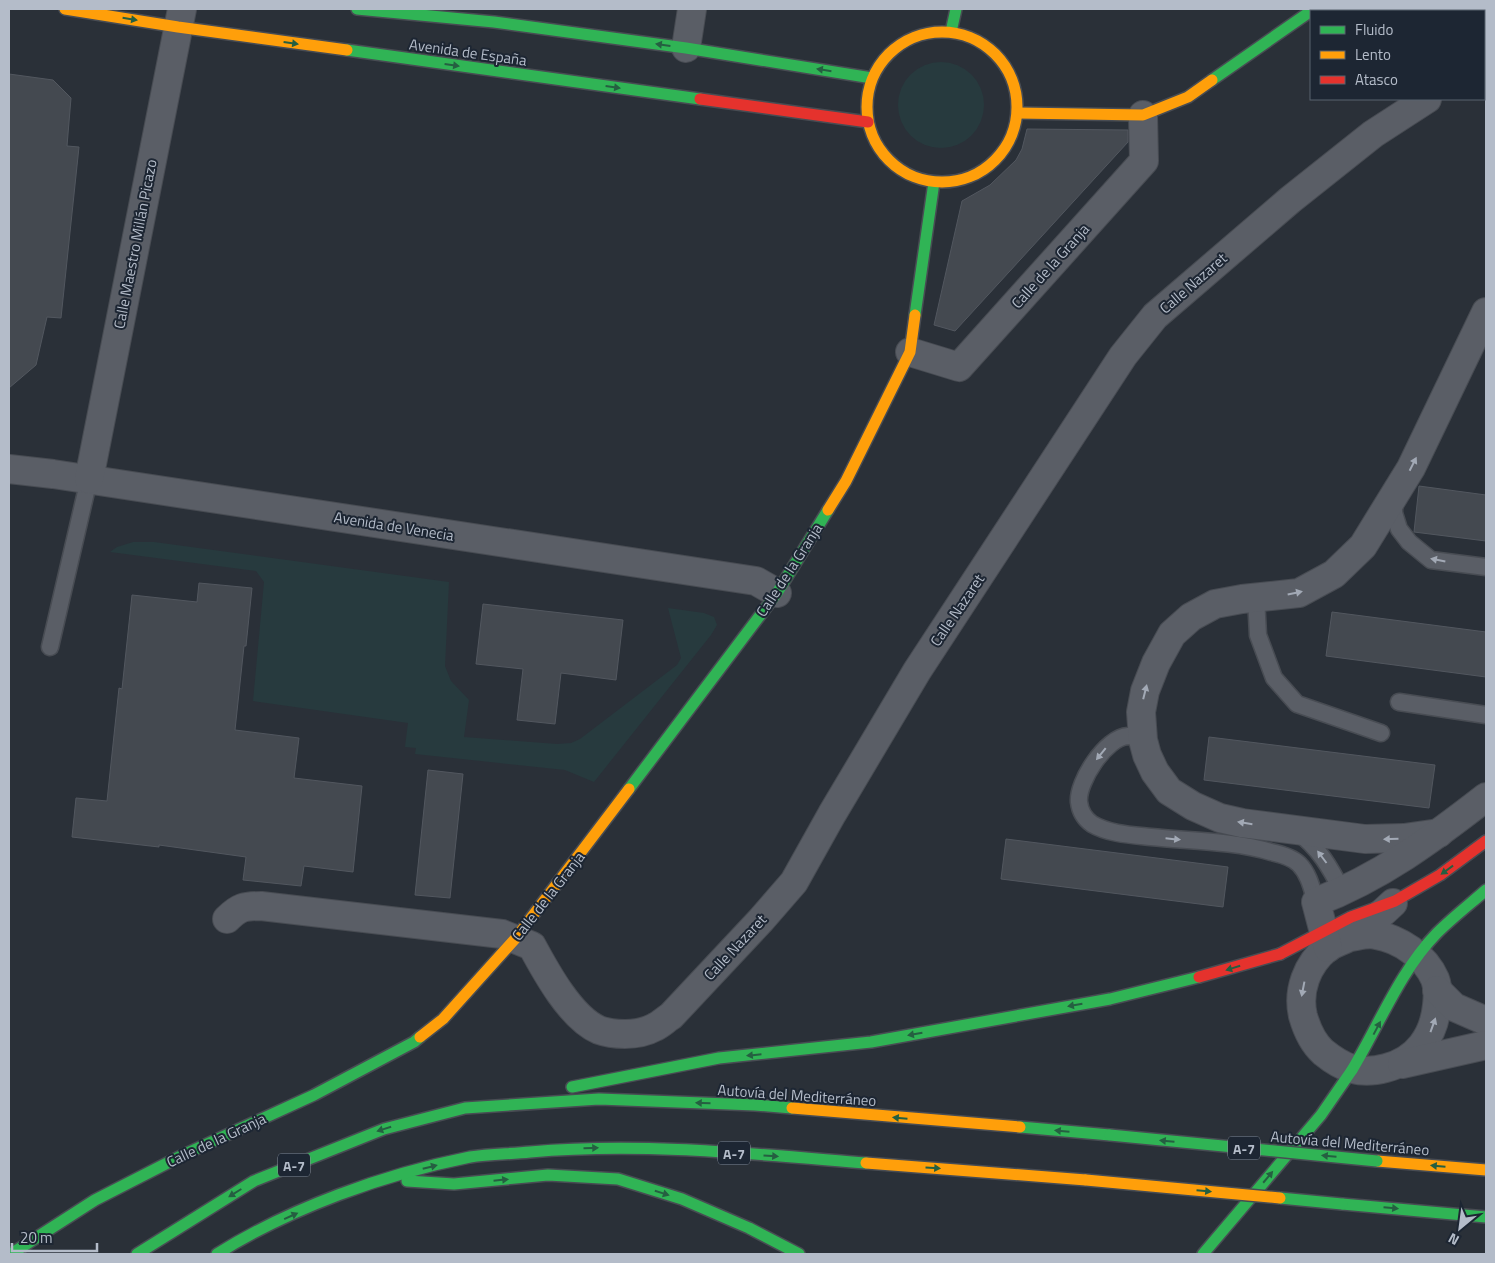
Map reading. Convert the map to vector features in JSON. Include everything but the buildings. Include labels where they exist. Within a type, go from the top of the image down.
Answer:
[{"type":"main road","name":"Avenida de España","points":[[64,9],[180,18],[868,122]]},
{"type":"main road","name":"Avenida de España","points":[[357,9],[495,15],[872,78]]},
{"type":"main road","points":[[951,32],[956,9]]},
{"type":"main road","points":[[1018,113],[1143,114],[1188,97],[1310,12]]},
{"type":"main road","points":[[951,32],[973,38],[993,51],[998,57],[1007,68],[1016,90],[1018,113],[1012,136],[1004,150],[1000,156],[981,172],[959,181],[934,182],[911,176],[892,163],[876,144],[868,122],[867,100],[872,78],[885,57],[904,42],[927,33],[951,32]]},
{"type":"main road","name":"Calle de la Granja","points":[[11,1254],[95,1200],[183,1155],[314,1095],[414,1042],[443,1019],[515,939],[777,593],[846,481],[910,352],[934,182]]},
{"type":"main road","points":[[1395,901],[1440,875],[1482,844]]},
{"type":"main road","points":[[1202,1254],[1321,1115],[1352,1070],[1400,984],[1418,956],[1437,933],[1486,890]]},
{"type":"main road","points":[[465,1108],[719,1058],[871,1042],[1110,999],[1226,970],[1280,954]]},
{"type":"main road","name":"Autovía del Mediterráneo","points":[[137,1254],[254,1181],[384,1129],[465,1108],[599,1099],[755,1105],[1110,1135],[1486,1170]]},
{"type":"main road","name":"A-7","points":[[217,1254],[244,1237],[328,1199],[383,1179],[471,1157],[561,1149],[628,1147],[699,1150],[1086,1180],[1486,1217]]},
{"type":"main road","points":[[383,1179],[454,1184],[548,1175],[618,1179],[682,1199],[749,1228],[799,1254]]},
{"type":"street","points":[[686,48],[692,9]]},
{"type":"street","name":"Calle Maestro Millán Picazo","points":[[89,479],[180,18]]},
{"type":"street","name":"Calle Nazaret","points":[[227,919],[236,910],[245,906],[261,906],[502,934],[532,946],[548,976],[584,1021],[599,1030],[615,1034],[638,1034],[656,1027],[671,1016],[794,882],[916,671],[1123,356],[1155,316],[1290,200],[1373,134],[1425,100]]},
{"type":"street","name":"Calle de la Granja","points":[[910,352],[959,367],[1144,161],[1143,114]]},
{"type":"street","points":[[1439,833],[1404,838],[1366,839],[1242,823],[1220,818],[1193,806],[1169,791],[1155,772],[1147,756],[1143,740],[1141,712],[1145,691],[1156,663],[1172,634],[1191,616],[1215,604],[1299,593],[1334,574],[1363,546],[1411,468],[1478,346],[1486,312]]},
{"type":"street","name":"Avenida de Venecia","points":[[9,468],[756,581],[777,593]]},
{"type":"street","points":[[1338,933],[1316,902],[1342,891],[1398,862],[1486,796]]},
{"type":"street","points":[[1398,862],[1455,853],[1482,844]]},
{"type":"street","points":[[1342,891],[1338,933],[1312,964],[1303,984],[1301,1006],[1306,1028],[1318,1047],[1334,1061],[1352,1070],[1377,1070],[1486,1046]]},
{"type":"street","points":[[1280,954],[1379,916],[1395,901]]},
{"type":"street","points":[[1338,933],[1374,934],[1397,942],[1418,956],[1435,980],[1437,990],[1436,1019],[1428,1038],[1415,1054],[1398,1065]]},
{"type":"street","points":[[1437,990],[1454,1007],[1486,1021]]},
{"type":"lane","points":[[50,647],[89,479]]},
{"type":"lane","points":[[1394,497],[1394,513],[1399,529],[1409,542],[1431,560],[1486,567]]},
{"type":"lane","points":[[1256,598],[1258,635],[1274,678],[1297,704],[1381,733]]},
{"type":"lane","points":[[1399,702],[1486,715]]},
{"type":"lane","points":[[1143,740],[1136,737],[1122,738],[1110,744],[1098,756],[1087,776],[1079,801],[1082,814],[1091,823],[1105,829],[1129,834],[1246,846],[1279,854],[1299,864],[1310,881],[1316,902]]},
{"type":"lane","points":[[1293,830],[1305,838],[1315,849],[1331,870],[1342,891]]},
{"type":"green space","points":[[941,62],[957,65],[965,69],[977,81],[981,89],[984,105],[981,121],[977,129],[965,141],[957,145],[941,148],[925,145],[917,141],[905,129],[901,121],[898,105],[901,89],[905,81],[917,69],[925,65]]},
{"type":"green space","points":[[133,542],[154,542],[449,582],[445,666],[451,681],[469,700],[464,737],[557,744],[571,743],[580,739],[677,665],[681,658],[668,608],[704,613],[714,617],[717,625],[594,782],[565,770],[415,754],[416,748],[405,747],[408,723],[253,701],[264,582],[256,571],[110,552],[117,547]]},
{"type":"traffic: fast","points":[[357,9],[494,22],[686,48],[872,78]]},
{"type":"traffic: fast","points":[[951,32],[956,9]]},
{"type":"traffic: fast","points":[[1212,80],[1310,12]]},
{"type":"traffic: fast","points":[[347,50],[700,99]]},
{"type":"traffic: fast","points":[[915,315],[934,182]]},
{"type":"traffic: fast","points":[[629,789],[777,593],[828,510]]},
{"type":"traffic: fast","points":[[1352,1070],[1412,964],[1437,933],[1486,890]]},
{"type":"traffic: fast","points":[[572,1087],[719,1058],[871,1042],[1110,999],[1199,977]]},
{"type":"traffic: fast","points":[[11,1254],[95,1200],[183,1155],[314,1095],[414,1042],[420,1037]]},
{"type":"traffic: fast","points":[[1203,1254],[1321,1115],[1352,1070]]},
{"type":"traffic: fast","points":[[137,1254],[254,1181],[384,1129],[465,1108],[599,1099],[792,1108]]},
{"type":"traffic: fast","points":[[1020,1127],[1110,1135]]},
{"type":"traffic: fast","points":[[1110,1135],[1377,1161]]},
{"type":"traffic: fast","points":[[217,1254],[275,1222],[339,1195],[405,1173],[470,1157],[572,1149],[614,1148],[698,1150],[866,1163]]},
{"type":"traffic: fast","points":[[407,1181],[454,1184],[548,1175],[618,1179],[682,1199],[749,1228],[799,1254]]},
{"type":"traffic: fast","points":[[1280,1198],[1342,1204]]},
{"type":"traffic: fast","points":[[1342,1204],[1486,1217]]},
{"type":"traffic: slow","points":[[65,9],[178,27],[347,50]]},
{"type":"traffic: slow","points":[[942,32],[957,33],[971,38],[995,54],[1011,78],[1016,92],[1017,107],[1016,122],[1011,136],[995,160],[971,176],[957,181],[942,182],[927,181],[913,176],[889,160],[873,136],[868,122],[867,107],[868,92],[873,78],[889,54],[913,38],[927,33],[942,32]]},
{"type":"traffic: slow","points":[[1018,113],[1143,115],[1188,97],[1212,80]]},
{"type":"traffic: slow","points":[[828,510],[846,481],[910,352],[915,315]]},
{"type":"traffic: slow","points":[[420,1037],[443,1019],[515,939],[629,789]]},
{"type":"traffic: slow","points":[[792,1108],[1020,1127]]},
{"type":"traffic: slow","points":[[1377,1161],[1486,1170]]},
{"type":"traffic: slow","points":[[866,1163],[1086,1180]]},
{"type":"traffic: slow","points":[[1086,1180],[1280,1198]]},
{"type":"traffic: jam","points":[[700,99],[868,122]]},
{"type":"traffic: jam","points":[[1280,954],[1351,917],[1395,901],[1440,875],[1486,841]]},
{"type":"traffic: jam","points":[[1199,977],[1280,954]]}]
